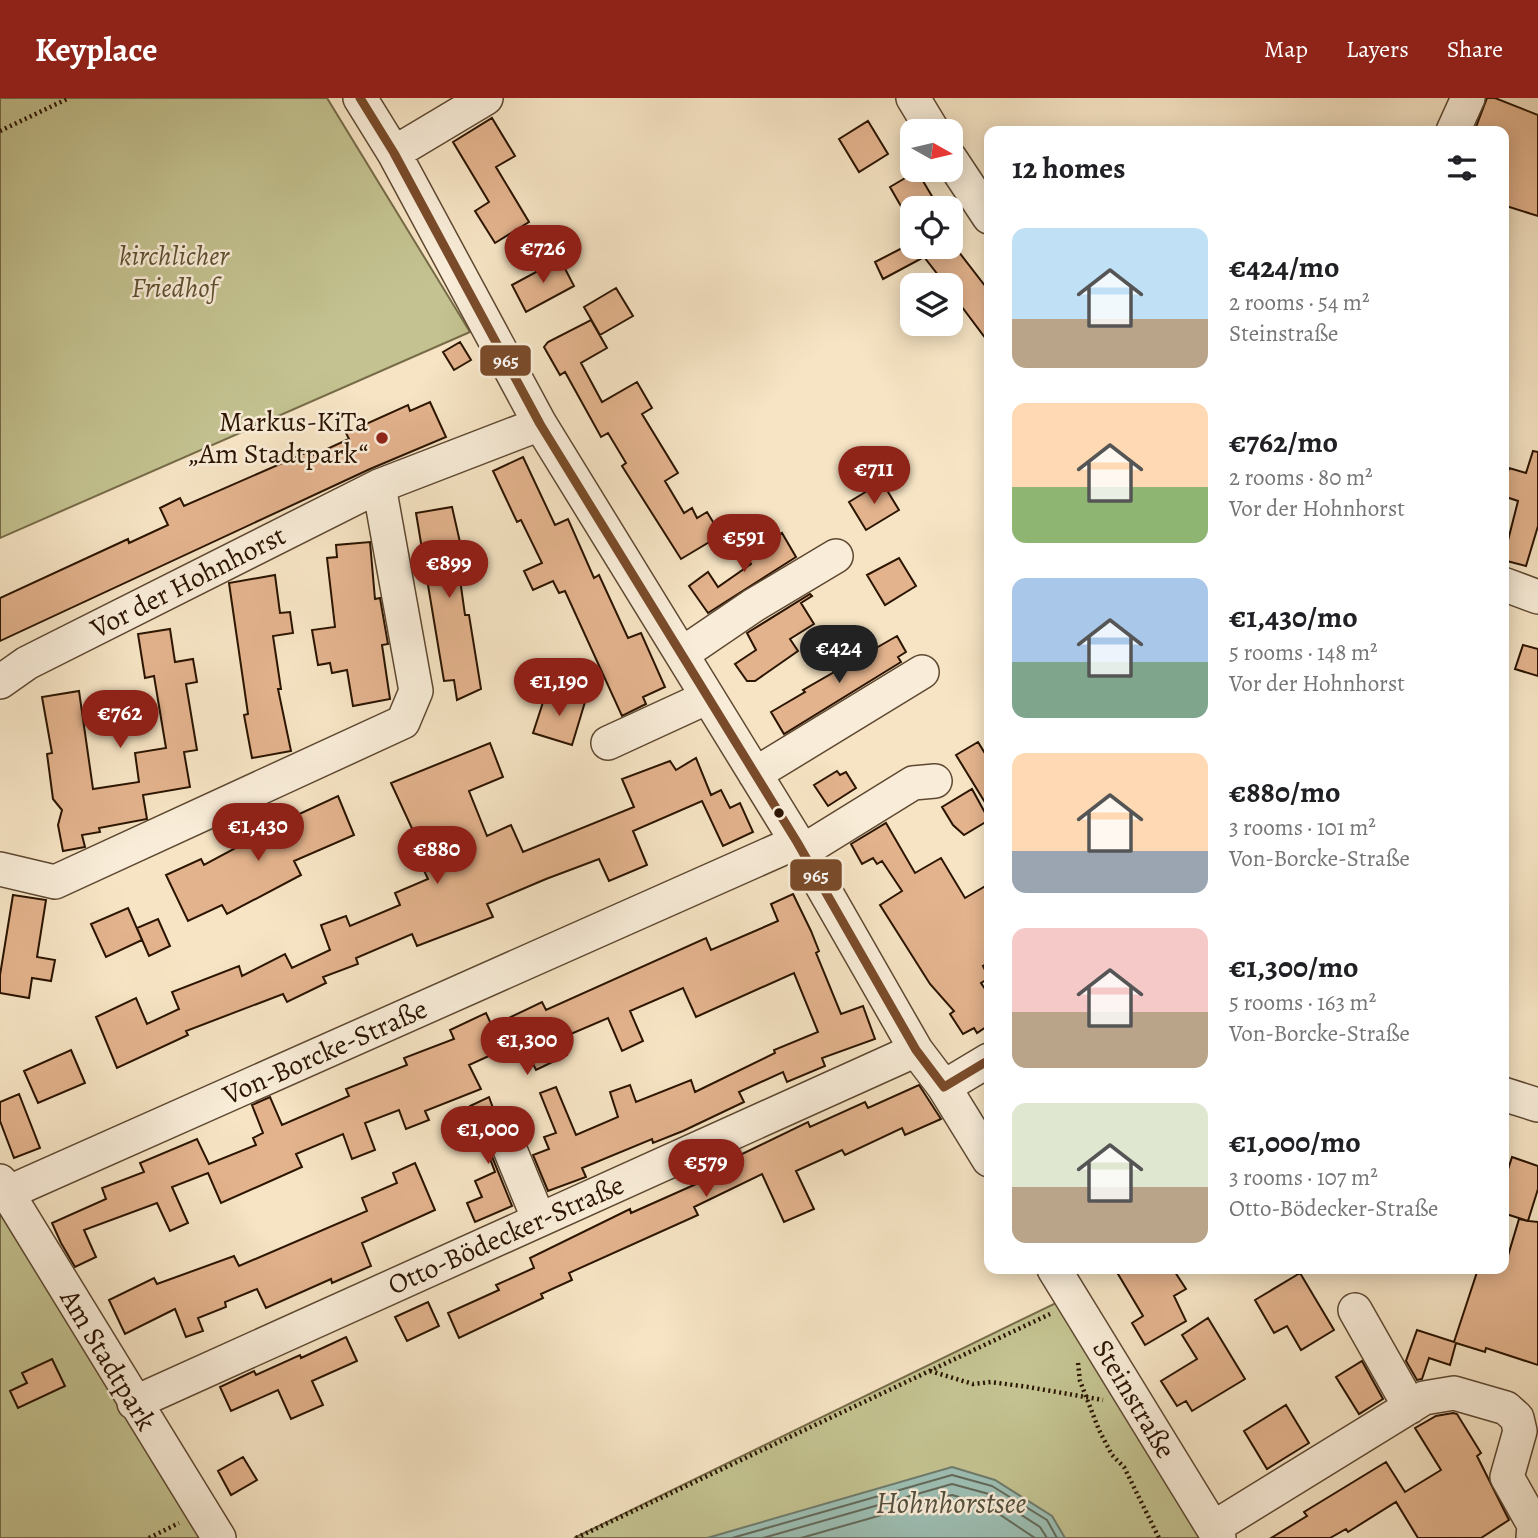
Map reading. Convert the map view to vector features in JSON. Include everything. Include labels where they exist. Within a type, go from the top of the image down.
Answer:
[{"type":"street","points":[[360,98],[394,153],[540,424],[800,847],[916,1050],[944,1087],[984,1152]]},
{"type":"street","points":[[394,153],[485,98]]},
{"type":"street","points":[[913,98],[926,119]]},
{"type":"street","points":[[1455,126],[1468,98]]},
{"type":"street","points":[[963,178],[984,209]]},
{"type":"street","name":"Vor der Hohnhorst","points":[[0,682],[27,663],[379,486],[540,424]]},
{"type":"street","points":[[0,869],[55,883],[403,722],[416,691],[379,486]]},
{"type":"street","points":[[682,654],[754,605],[836,556]]},
{"type":"street","points":[[1509,586],[1538,597]]},
{"type":"street","points":[[755,774],[922,672]]},
{"type":"street","points":[[608,743],[708,697]]},
{"type":"street","name":"Von-Borcke-Straße","points":[[4,1187],[800,847],[913,783],[934,781]]},
{"type":"street","name":"Otto-Bödecker-Straße","points":[[134,1403],[916,1050]]},
{"type":"street","points":[[944,1087],[984,1063]]},
{"type":"street","points":[[1509,1096],[1538,1105]]},
{"type":"street","points":[[509,1147],[539,1220]]},
{"type":"street","name":"Am Stadtpark","points":[[4,1187],[219,1538]]},
{"type":"street","name":"Steinstraße","points":[[1057,1274],[1216,1533],[1424,1398],[1454,1393],[1506,1408],[1517,1419],[1520,1431],[1507,1477],[1534,1525],[1533,1538]]},
{"type":"street","points":[[1355,1310],[1410,1407]]},
{"type":"path","points":[[0,131],[69,98]]},
{"type":"path","points":[[576,1538],[1074,1302]]},
{"type":"path","points":[[1092,1331],[1077,1355],[1080,1381],[1112,1455],[1124,1468],[1159,1538]]},
{"type":"path","points":[[929,1371],[973,1384],[990,1382],[1102,1400],[1131,1394]]},
{"type":"green space","name":"kirchlicher Friedhof","points":[[0,98],[327,98],[470,332],[0,538]]},
{"type":"green space","points":[[0,1208],[120,1409],[227,1538],[0,1538]]},
{"type":"green space","points":[[1060,1301],[1202,1538],[574,1538]]},
{"type":"water","name":"Hohnhorstsee","points":[[952,1467],[995,1480],[1052,1516],[1065,1538],[707,1538]]},
{"type":"building","points":[[1487,98],[1495,98],[1538,115],[1538,216],[1509,207],[1509,126],[1476,126]]},
{"type":"building","points":[[492,118],[515,156],[496,167],[529,222],[495,243],[475,211],[489,202],[453,142]]},
{"type":"building","points":[[868,121],[888,154],[859,172],[839,139]]},
{"type":"building","points":[[900,181],[924,182],[932,196],[900,196],[900,204],[890,187]]},
{"type":"building","points":[[900,249],[900,259],[920,259],[883,279],[875,262]]},
{"type":"building","points":[[963,257],[984,285],[984,336],[963,308],[963,273],[937,273],[926,259]]},
{"type":"building","points":[[560,259],[574,286],[526,312],[512,285]]},
{"type":"building","points":[[616,288],[633,316],[600,335],[584,307]]},
{"type":"building","points":[[591,320],[607,348],[581,363],[602,402],[637,382],[652,408],[642,414],[678,473],[665,481],[684,513],[692,508],[697,518],[707,512],[721,535],[681,559],[622,466],[626,463],[608,433],[601,437],[565,372],[560,375],[544,347],[548,342]]},
{"type":"building","points":[[460,342],[471,360],[454,370],[443,352]]},
{"type":"building","points":[[430,402],[446,437],[370,469],[0,641],[0,598],[128,539],[129,543],[168,525],[160,508],[180,498],[184,506],[312,450],[314,455],[349,439],[346,433],[408,405],[410,411]]},
{"type":"building","points":[[1533,451],[1538,452],[1538,526],[1526,566],[1509,562],[1509,536],[1518,501],[1509,498],[1509,468],[1526,473]]},
{"type":"building","points":[[523,457],[555,525],[568,519],[594,578],[599,575],[628,638],[641,633],[665,687],[643,697],[646,704],[622,716],[565,591],[559,593],[553,581],[533,590],[524,571],[542,563],[521,520],[517,522],[493,471]]},
{"type":"building","points":[[882,482],[899,510],[866,530],[849,502]]},
{"type":"building","points":[[452,507],[462,551],[459,552],[461,558],[457,558],[465,615],[469,615],[481,689],[457,700],[454,680],[444,681],[416,513]]},
{"type":"building","points":[[782,533],[796,557],[708,613],[689,586],[708,572],[718,587],[751,564],[746,555]]},
{"type":"building","points":[[370,542],[375,599],[380,598],[388,644],[382,645],[390,699],[353,706],[347,670],[332,673],[330,663],[318,665],[312,630],[335,627],[327,558],[337,557],[336,545]]},
{"type":"building","points":[[899,558],[916,586],[885,605],[867,575]]},
{"type":"building","points":[[275,575],[280,613],[290,612],[293,633],[273,636],[281,689],[278,689],[291,751],[252,758],[244,715],[248,714],[229,583]]},
{"type":"building","points":[[810,594],[812,596],[801,603],[814,624],[790,639],[798,651],[755,681],[747,681],[735,664],[756,650],[747,633]]},
{"type":"building","points":[[170,629],[175,662],[193,659],[197,682],[186,684],[197,750],[184,752],[190,787],[143,795],[147,819],[99,828],[100,832],[82,835],[85,847],[63,851],[58,825],[62,810],[53,799],[47,754],[52,753],[42,697],[79,691],[93,789],[139,782],[135,753],[166,748],[154,676],[145,678],[138,634]]},
{"type":"building","points":[[897,636],[906,652],[898,657],[901,662],[784,734],[771,712],[805,692],[803,690]]},
{"type":"building","points":[[1523,645],[1538,649],[1538,676],[1515,669]]},
{"type":"building","points":[[547,690],[585,702],[572,745],[533,733]]},
{"type":"building","points":[[978,742],[984,752],[984,801],[956,755]]},
{"type":"building","points":[[490,743],[503,777],[469,791],[487,836],[511,825],[523,852],[634,807],[622,779],[670,761],[676,770],[696,758],[711,795],[721,790],[730,808],[740,803],[753,832],[723,846],[702,801],[633,831],[647,865],[609,881],[599,859],[546,879],[487,904],[493,917],[417,946],[412,934],[356,958],[358,964],[323,977],[326,983],[287,1002],[283,994],[186,1031],[188,1035],[117,1068],[96,1017],[136,998],[147,1024],[179,1009],[172,992],[239,966],[242,976],[285,954],[292,968],[330,950],[321,925],[346,916],[350,926],[400,905],[395,893],[428,879],[416,853],[422,850],[391,783]]},
{"type":"building","points":[[837,771],[840,775],[846,772],[856,788],[828,806],[814,785]]},
{"type":"building","points":[[972,789],[984,811],[984,823],[964,835],[953,825],[942,807]]},
{"type":"building","points":[[338,796],[354,835],[294,861],[301,875],[227,914],[222,905],[188,921],[166,875],[201,859],[204,865],[254,838],[257,843],[299,821],[297,815]]},
{"type":"building","points":[[886,823],[915,873],[941,858],[965,898],[984,887],[984,981],[981,983],[984,988],[984,1028],[977,1033],[974,1028],[963,1034],[950,1014],[954,1011],[930,984],[880,905],[902,891],[882,861],[877,864],[873,858],[862,864],[851,844]]},
{"type":"building","points":[[793,894],[819,951],[816,953],[841,1014],[863,1006],[875,1039],[822,1058],[825,1066],[787,1082],[783,1072],[739,1092],[744,1102],[683,1131],[653,1143],[652,1139],[582,1168],[586,1177],[548,1191],[533,1155],[549,1149],[544,1137],[556,1133],[540,1093],[556,1087],[576,1135],[618,1117],[610,1092],[630,1085],[636,1102],[691,1080],[695,1092],[775,1053],[774,1050],[818,1032],[794,973],[696,1017],[683,988],[630,1011],[643,1041],[622,1051],[608,1018],[559,1039],[567,1055],[536,1070],[522,1041],[469,1065],[481,1089],[425,1111],[429,1120],[406,1129],[399,1110],[365,1123],[375,1150],[352,1159],[343,1134],[296,1154],[302,1167],[221,1203],[208,1173],[172,1187],[188,1223],[170,1231],[157,1203],[84,1230],[96,1257],[75,1267],[61,1243],[52,1223],[106,1199],[102,1188],[144,1172],[140,1163],[197,1139],[209,1164],[256,1145],[253,1138],[263,1133],[252,1105],[270,1097],[282,1125],[349,1096],[346,1089],[407,1065],[404,1058],[454,1039],[450,1030],[486,1013],[492,1026],[542,1002],[546,1010],[706,938],[711,950],[778,921],[771,904]]},
{"type":"building","points":[[13,895],[46,900],[37,957],[55,960],[51,981],[32,978],[29,998],[0,993],[0,975]]},
{"type":"building","points":[[128,908],[142,940],[106,957],[91,924]]},
{"type":"building","points":[[158,919],[170,946],[149,956],[137,928]]},
{"type":"building","points":[[71,1050],[85,1083],[38,1103],[24,1071]]},
{"type":"building","points":[[919,1085],[941,1119],[905,1135],[902,1128],[845,1155],[842,1150],[796,1171],[814,1209],[784,1222],[762,1174],[694,1207],[698,1215],[569,1273],[572,1280],[541,1294],[543,1298],[459,1338],[448,1313],[499,1290],[496,1285],[534,1268],[530,1258],[630,1209],[631,1213],[712,1177],[709,1170],[808,1122],[810,1127],[865,1102],[868,1108]]},
{"type":"building","points":[[19,1094],[40,1148],[14,1158],[0,1121],[0,1102]]},
{"type":"building","points":[[489,1097],[501,1130],[490,1144],[491,1154],[512,1206],[475,1222],[467,1203],[482,1197],[475,1181],[495,1172],[470,1106]]},
{"type":"building","points":[[1512,1157],[1538,1166],[1538,1189],[1528,1221],[1509,1215],[1509,1166]]},
{"type":"building","points":[[415,1163],[435,1210],[362,1243],[371,1266],[332,1283],[331,1279],[266,1308],[257,1289],[225,1302],[226,1307],[198,1318],[203,1331],[186,1337],[175,1309],[125,1334],[109,1300],[154,1278],[157,1284],[234,1256],[239,1266],[367,1211],[362,1198],[397,1183],[393,1173]]},
{"type":"building","points":[[1519,1219],[1538,1222],[1538,1365],[1486,1348],[1485,1352],[1456,1343],[1450,1365],[1429,1358],[1422,1379],[1417,1380],[1406,1361],[1417,1330],[1454,1342],[1476,1274],[1509,1274],[1509,1252]]},
{"type":"building","points":[[1118,1274],[1176,1274],[1186,1289],[1174,1296],[1186,1321],[1145,1345],[1132,1323],[1143,1316]]},
{"type":"building","points":[[1301,1274],[1334,1330],[1301,1350],[1287,1326],[1274,1333],[1255,1300]]},
{"type":"building","points":[[428,1302],[439,1326],[407,1341],[395,1317]]},
{"type":"building","points":[[1208,1318],[1245,1379],[1192,1411],[1186,1401],[1177,1406],[1161,1381],[1197,1359],[1182,1335]]},
{"type":"building","points":[[346,1337],[357,1361],[312,1381],[323,1405],[291,1419],[278,1390],[231,1411],[220,1387],[254,1371],[256,1375],[300,1355],[301,1358]]},
{"type":"building","points":[[52,1359],[65,1386],[18,1408],[10,1391],[27,1383],[22,1373]]},
{"type":"building","points":[[1362,1361],[1383,1399],[1359,1414],[1336,1377]]},
{"type":"building","points":[[1286,1405],[1309,1443],[1267,1469],[1244,1431]]},
{"type":"building","points":[[1457,1414],[1481,1453],[1477,1456],[1509,1520],[1481,1538],[1418,1538],[1396,1502],[1348,1532],[1346,1529],[1330,1538],[1271,1538],[1307,1516],[1304,1512],[1386,1462],[1405,1492],[1441,1470],[1415,1428],[1436,1416]]},
{"type":"building","points":[[243,1457],[257,1480],[231,1495],[218,1471]]},
{"type":"transit line","name":"965","points":[[360,98],[394,153],[540,424],[797,842],[916,1050],[944,1087],[984,1063]]},
{"type":"place","name":"Markus-KiTa „Am Stadtpark“","points":[[382,438]]}]
